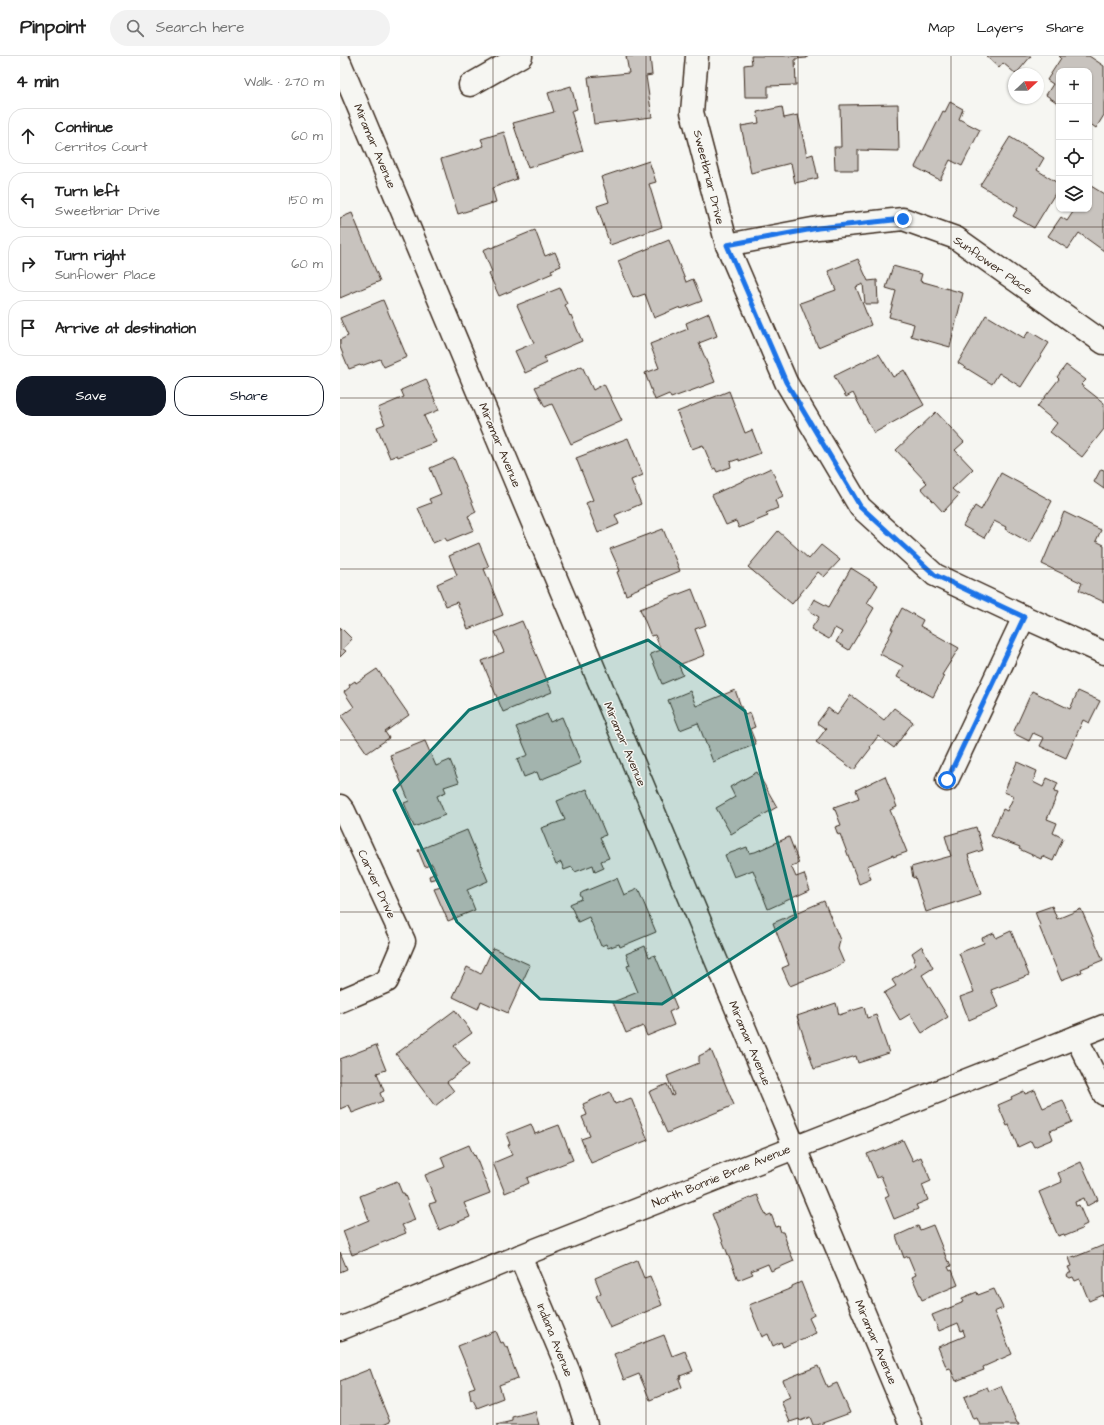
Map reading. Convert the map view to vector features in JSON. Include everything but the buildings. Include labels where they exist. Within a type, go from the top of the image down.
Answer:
[{"type":"street","points":[[470,85],[521,56]]},
{"type":"street","name":"Sweetbriar Drive","points":[[697,56],[692,112],[727,245],[786,382],[860,506],[935,575],[1104,653]]},
{"type":"street","name":"Miramar Avenue","points":[[340,63],[910,1425]]},
{"type":"street","name":"Sunflower Place","points":[[727,245],[818,228],[903,219],[956,238],[1104,343]]},
{"type":"street","points":[[947,780],[1024,617]]},
{"type":"street","name":"Carver Drive","points":[[340,806],[344,811],[404,941],[387,981],[340,1001]]},
{"type":"street","name":"North Bonnie Brae Avenue","points":[[340,1329],[794,1147],[1104,1026]]},
{"type":"street","points":[[1076,1037],[1104,1094]]},
{"type":"street","name":"Indiana Avenue","points":[[520,1256],[569,1372],[586,1425]]},
{"type":"highlighted area","points":[[648,640],[745,711],[796,917],[662,1004],[540,999],[457,922],[394,790],[469,710]]},
{"type":"route","points":[[903,219],[818,228],[727,245],[786,382],[860,506],[935,575],[1024,617],[947,780]]}]
